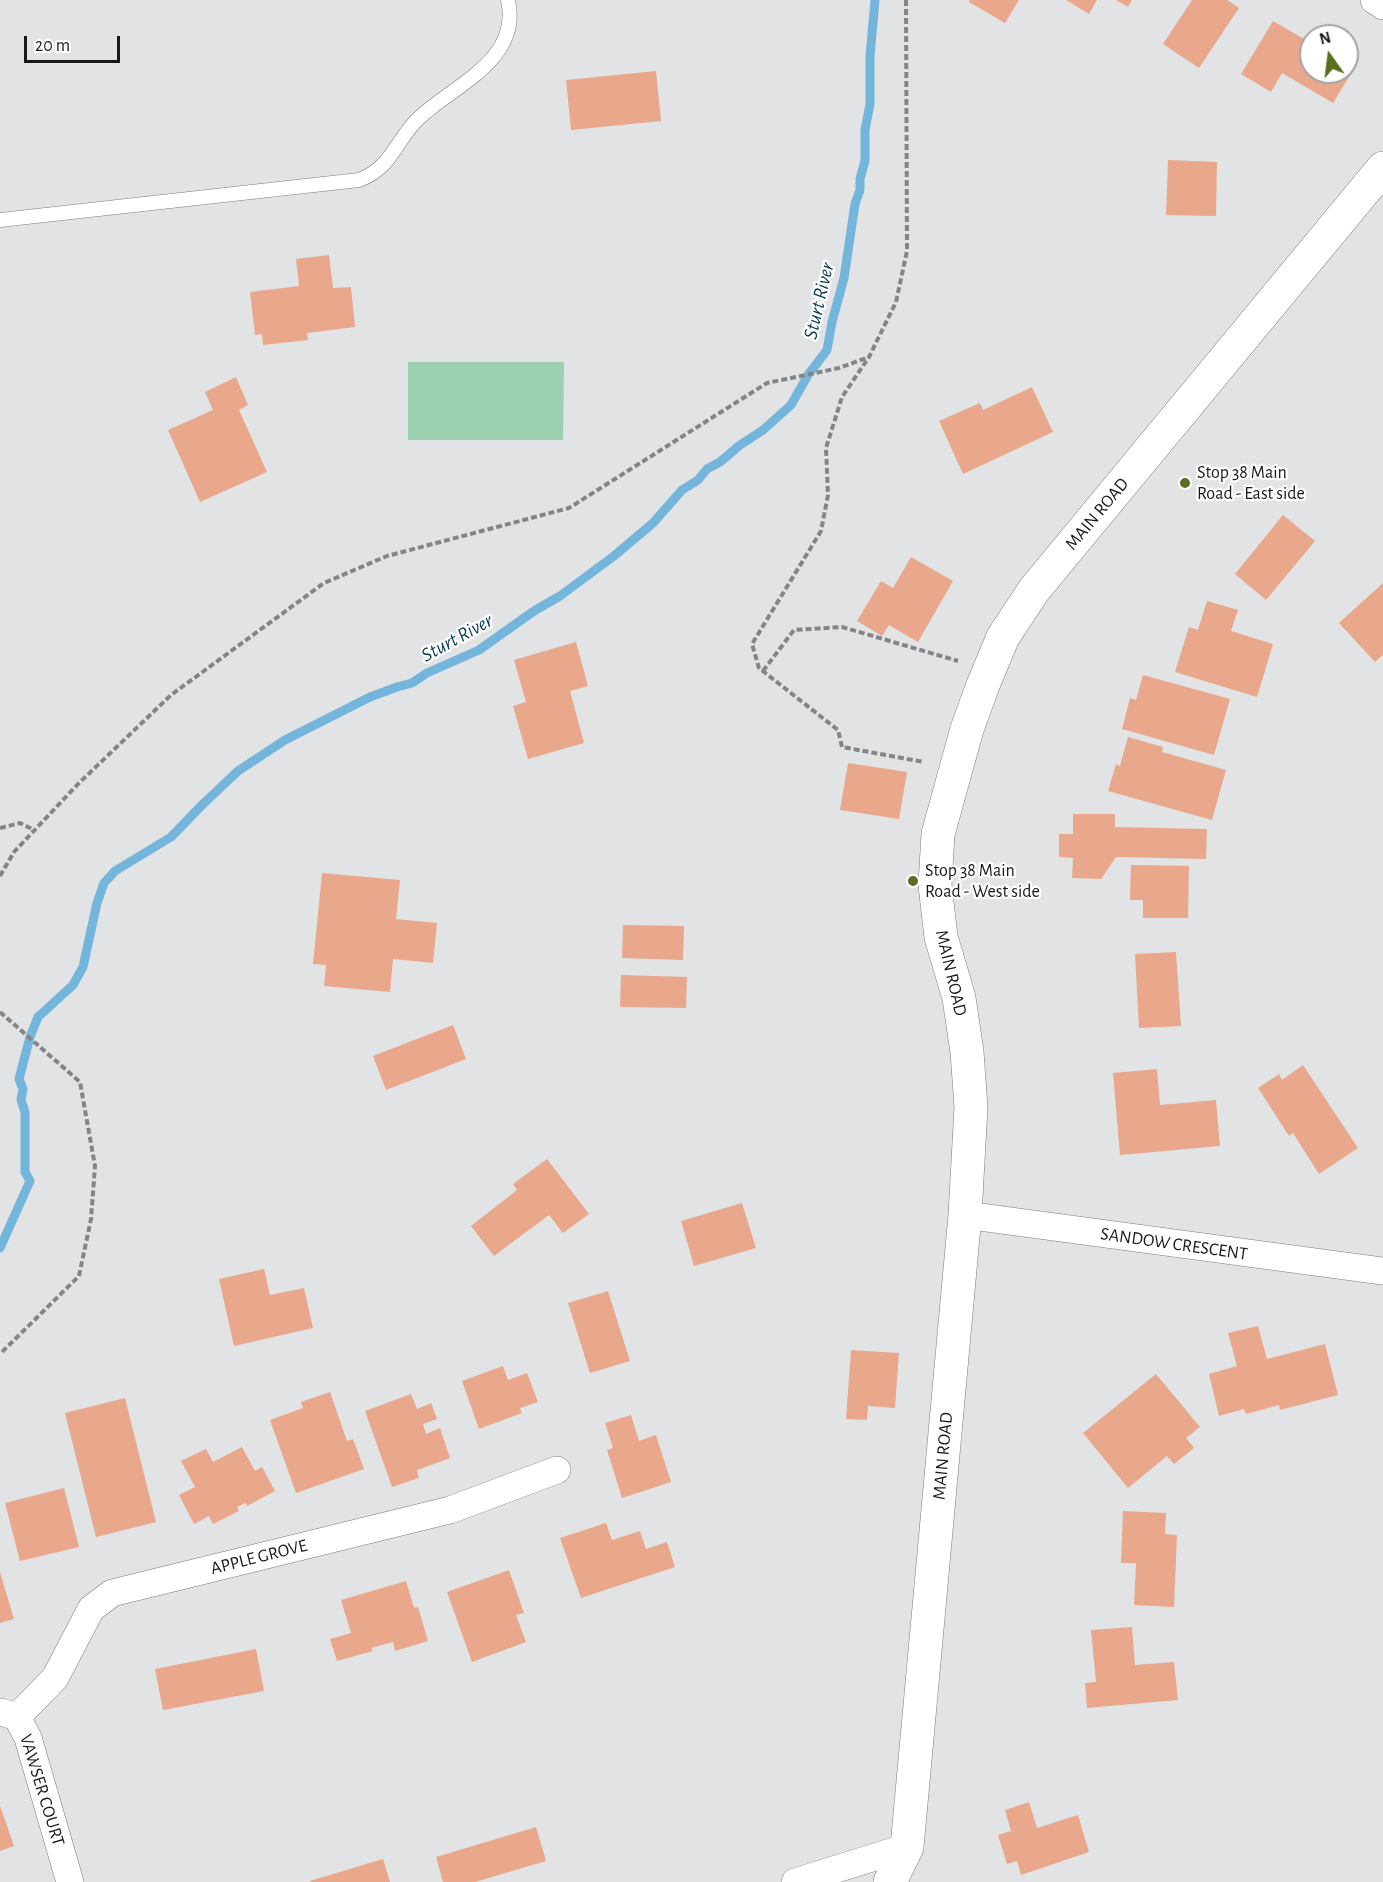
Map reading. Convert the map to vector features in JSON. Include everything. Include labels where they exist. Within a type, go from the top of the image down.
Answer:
[{"type":"main road","name":"MAIN ROAD","points":[[890,1882],[907,1847],[964,1215],[971,1107],[967,1052],[959,998],[941,937],[935,885],[938,834],[967,729],[1003,637],[1034,590],[1383,168]]},
{"type":"street","points":[[1374,0],[1383,6]]},
{"type":"street","name":"SANDOW CRESCENT","points":[[964,1215],[1383,1271]]},
{"type":"street","name":"APPLE GROVE","points":[[9,1714],[55,1678],[91,1609],[112,1593],[450,1510],[556,1470]]},
{"type":"street","name":"VAWSER COURT","points":[[9,1714],[28,1738],[70,1882]]},
{"type":"street","points":[[795,1882],[907,1847]]},
{"type":"lane","points":[[0,220],[359,180],[370,176],[381,169],[409,128],[429,108],[460,88],[487,65],[500,47],[510,27],[508,0]]},
{"type":"path","points":[[906,0],[907,251],[896,302],[869,357],[842,397],[826,448],[828,495],[821,531],[752,644],[759,668],[838,730],[842,747],[917,760]]},
{"type":"path","points":[[0,876],[14,852],[34,830],[78,784],[171,695],[324,583],[387,556],[451,541],[569,508],[767,383],[839,368],[869,357]]},
{"type":"path","points":[[763,671],[794,630],[842,627],[989,670]]},
{"type":"path","points":[[0,828],[20,823],[34,830]]},
{"type":"path","points":[[0,1012],[80,1082],[95,1166],[91,1220],[79,1276],[0,1354]]},
{"type":"green space","points":[[408,362],[564,362],[563,440],[408,440]]},
{"type":"building","points":[[970,0],[1019,0],[1005,23],[969,2]]},
{"type":"building","points":[[1066,0],[1097,0],[1089,14]]},
{"type":"building","points":[[1116,0],[1132,0],[1128,7]]},
{"type":"building","points":[[1192,0],[1227,0],[1239,8],[1199,68],[1163,44]]},
{"type":"building","points":[[1273,21],[1299,36],[1299,83],[1282,73],[1271,92],[1241,74]]},
{"type":"building","points":[[656,71],[661,121],[571,130],[566,80]]},
{"type":"building","points":[[1301,84],[1345,84],[1333,103]]},
{"type":"building","points":[[1168,160],[1217,162],[1216,216],[1166,215]]},
{"type":"building","points":[[329,255],[333,288],[351,287],[355,327],[307,333],[308,340],[263,345],[262,334],[255,335],[250,292],[299,286],[296,259]]},
{"type":"building","points":[[236,377],[248,405],[239,410],[267,472],[200,502],[168,430],[213,410],[205,392]]},
{"type":"building","points":[[1032,387],[1053,432],[963,474],[939,421],[980,403],[983,410]]},
{"type":"building","points":[[1283,515],[1315,541],[1266,600],[1235,574]]},
{"type":"building","points":[[911,557],[953,581],[918,642],[889,625],[882,636],[857,621],[881,581],[893,588]]},
{"type":"building","points":[[1383,583],[1383,655],[1375,662],[1339,623]]},
{"type":"building","points":[[1207,601],[1238,610],[1231,631],[1273,644],[1257,697],[1175,672],[1189,627],[1198,630]]},
{"type":"building","points":[[576,642],[588,686],[570,691],[584,743],[528,759],[513,706],[526,702],[514,660]]},
{"type":"building","points":[[1143,675],[1230,699],[1214,755],[1122,729],[1130,698],[1136,700]]},
{"type":"building","points":[[1128,737],[1163,747],[1162,752],[1226,770],[1212,820],[1108,791],[1116,764],[1120,766]]},
{"type":"building","points":[[848,763],[907,772],[899,819],[840,810]]},
{"type":"building","points":[[1073,814],[1115,814],[1115,827],[1207,829],[1206,859],[1116,857],[1101,879],[1072,878],[1073,858],[1059,857],[1059,834],[1073,834]]},
{"type":"building","points":[[1131,865],[1189,866],[1188,918],[1143,918],[1143,900],[1130,900]]},
{"type":"building","points":[[322,873],[400,880],[396,919],[437,923],[433,963],[393,959],[390,992],[324,986],[326,965],[313,964]]},
{"type":"building","points":[[623,925],[684,926],[683,960],[622,958]]},
{"type":"building","points":[[1176,952],[1181,1026],[1139,1028],[1135,954]]},
{"type":"building","points":[[621,975],[687,977],[686,1008],[620,1007]]},
{"type":"building","points":[[453,1025],[466,1059],[386,1090],[373,1056]]},
{"type":"building","points":[[1303,1065],[1358,1148],[1319,1174],[1293,1133],[1289,1136],[1258,1088],[1279,1074],[1282,1080]]},
{"type":"building","points":[[1157,1069],[1160,1105],[1216,1100],[1220,1146],[1120,1155],[1113,1073]]},
{"type":"building","points":[[547,1159],[589,1214],[563,1233],[549,1215],[494,1256],[471,1226],[517,1190],[513,1184]]},
{"type":"building","points":[[742,1203],[756,1248],[694,1266],[681,1221]]},
{"type":"building","points":[[264,1269],[270,1295],[304,1288],[313,1328],[234,1346],[219,1279]]},
{"type":"building","points":[[608,1291],[630,1361],[590,1373],[568,1303]]},
{"type":"building","points":[[1258,1326],[1267,1359],[1325,1344],[1338,1395],[1280,1410],[1279,1405],[1246,1414],[1244,1409],[1219,1416],[1209,1374],[1237,1366],[1228,1333]]},
{"type":"building","points":[[851,1350],[899,1353],[895,1408],[868,1406],[867,1420],[846,1419]]},
{"type":"building","points":[[503,1366],[508,1380],[527,1373],[538,1402],[520,1408],[522,1413],[479,1429],[462,1381]]},
{"type":"building","points":[[1156,1374],[1200,1427],[1186,1438],[1194,1448],[1174,1464],[1167,1456],[1128,1488],[1083,1433]]},
{"type":"building","points":[[330,1392],[347,1441],[353,1439],[364,1469],[296,1493],[270,1420],[303,1408],[301,1402]]},
{"type":"building","points":[[411,1394],[417,1409],[431,1403],[437,1419],[423,1424],[426,1434],[440,1428],[450,1458],[417,1470],[419,1478],[392,1487],[365,1411]]},
{"type":"building","points":[[125,1398],[156,1522],[96,1537],[65,1413]]},
{"type":"building","points":[[631,1415],[639,1441],[656,1435],[671,1482],[622,1498],[607,1450],[613,1448],[605,1423]]},
{"type":"building","points":[[242,1447],[255,1471],[262,1467],[275,1491],[247,1506],[246,1503],[237,1507],[239,1511],[213,1524],[209,1516],[194,1524],[179,1495],[195,1487],[181,1461],[206,1449],[213,1462]]},
{"type":"building","points":[[64,1488],[79,1547],[20,1561],[5,1503]]},
{"type":"building","points":[[1123,1511],[1166,1513],[1165,1534],[1177,1535],[1174,1607],[1134,1605],[1136,1563],[1121,1563]]},
{"type":"building","points":[[606,1523],[612,1540],[640,1531],[646,1549],[667,1542],[675,1567],[581,1598],[560,1538]]},
{"type":"building","points":[[509,1570],[524,1613],[516,1615],[526,1642],[472,1662],[447,1592]]},
{"type":"building","points":[[0,1572],[14,1619],[0,1623]]},
{"type":"building","points":[[406,1581],[414,1608],[418,1607],[428,1641],[395,1651],[393,1642],[371,1648],[373,1651],[337,1661],[330,1639],[351,1633],[341,1600]]},
{"type":"building","points":[[1132,1627],[1135,1665],[1174,1662],[1178,1700],[1087,1708],[1085,1683],[1096,1682],[1091,1630]]},
{"type":"building","points":[[256,1649],[264,1691],[163,1710],[155,1669]]},
{"type":"building","points":[[1029,1802],[1037,1828],[1078,1815],[1089,1852],[1021,1875],[1017,1861],[1007,1864],[998,1835],[1011,1831],[1005,1810]]},
{"type":"building","points":[[0,1806],[14,1846],[0,1851]]},
{"type":"building","points":[[536,1827],[546,1861],[475,1882],[443,1882],[436,1857]]},
{"type":"building","points":[[383,1859],[390,1882],[310,1882],[310,1881]]},
{"type":"waterway","name":"Sturt River","points":[[0,1248],[30,1181],[25,1172],[25,1112],[21,1100],[23,1089],[19,1079],[30,1037],[38,1017],[73,985],[83,967],[97,903],[104,883],[115,871],[171,837],[238,771],[285,740],[370,697],[412,683],[427,673],[479,650],[534,611],[560,596],[614,556],[653,523],[682,490],[698,480],[707,469],[763,430],[791,405],[808,375],[827,350],[844,278],[855,204],[865,161],[865,130],[870,104],[870,56],[875,0]]},
{"type":"place","name":"Stop 38 Main Road - East side","points":[[1185,483]]},
{"type":"place","name":"Stop 38 Main Road - West side","points":[[913,881]]}]
